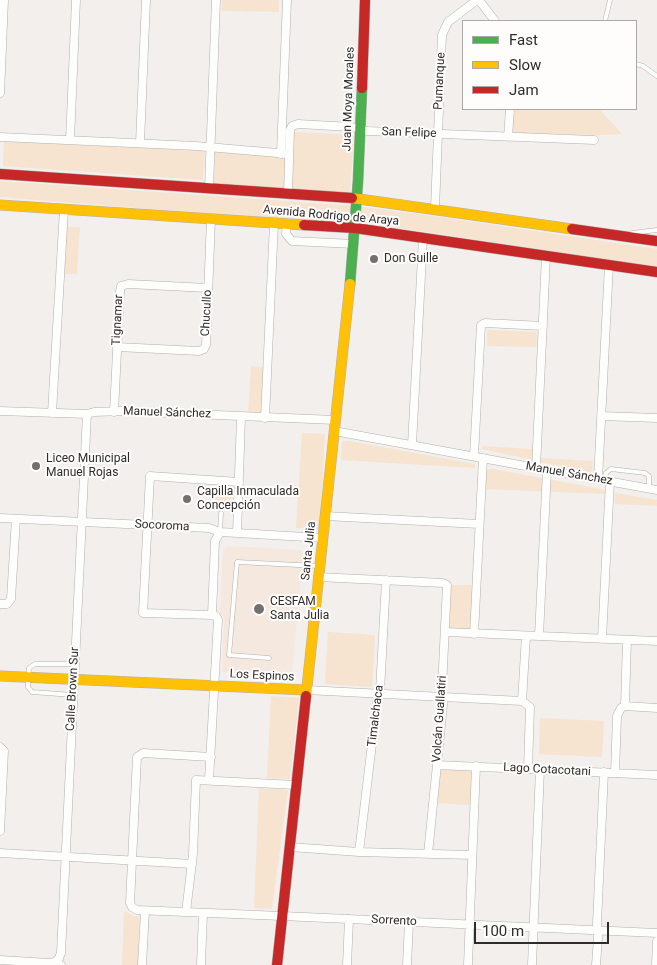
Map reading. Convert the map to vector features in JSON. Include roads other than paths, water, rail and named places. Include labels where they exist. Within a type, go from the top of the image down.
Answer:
[{"type":"main road","name":"Juan Moya Morales","points":[[358,198],[366,0]]},
{"type":"main road","name":"Avenida Rodrigo de Araya","points":[[0,174],[358,198],[657,241]]},
{"type":"main road","name":"Santa Julia","points":[[277,965],[358,198]]},
{"type":"main road","name":"Avenida Rodrigo de Araya","points":[[0,205],[355,228],[657,272]]},
{"type":"main road","name":"Los Espinos","points":[[0,676],[306,690]]},
{"type":"street","points":[[0,94],[4,0]]},
{"type":"street","points":[[70,140],[76,0]]},
{"type":"street","points":[[140,143],[146,0]]},
{"type":"street","points":[[208,188],[216,0]]},
{"type":"street","points":[[280,154],[287,0]]},
{"type":"street","points":[[478,0],[494,20]]},
{"type":"street","name":"Pumanque","points":[[435,208],[443,30],[448,22],[478,0]]},
{"type":"street","points":[[508,137],[510,110]]},
{"type":"street","name":"San Felipe","points":[[288,194],[290,130],[295,125],[352,127],[367,131],[594,140]]},
{"type":"street","points":[[0,137],[210,147],[289,154]]},
{"type":"street","points":[[52,413],[64,209]]},
{"type":"street","name":"Chucullo","points":[[117,347],[199,351],[204,349],[206,345],[211,219]]},
{"type":"street","points":[[265,418],[274,223]]},
{"type":"street","points":[[287,224],[286,234],[292,241],[354,244]]},
{"type":"street","points":[[412,445],[423,238]]},
{"type":"street","points":[[536,468],[546,256]]},
{"type":"street","points":[[602,639],[604,480],[602,416],[609,265]]},
{"type":"street","name":"Tignamar","points":[[114,412],[120,289],[123,285],[208,288]]},
{"type":"street","points":[[474,456],[481,325],[485,323],[543,326]]},
{"type":"street","name":"Manuel Sánchez","points":[[0,410],[87,414],[98,411],[122,411],[265,418],[335,426],[412,445],[653,489]]},
{"type":"street","name":"Calle Brown Sur","points":[[58,963],[61,953],[87,414]]},
{"type":"street","points":[[602,416],[657,418]]},
{"type":"street","points":[[237,533],[242,417]]},
{"type":"street","points":[[474,634],[482,458]]},
{"type":"street","points":[[539,636],[547,470]]},
{"type":"street","points":[[209,780],[218,620],[216,616],[212,615],[142,613],[150,476],[239,482]]},
{"type":"street","points":[[325,516],[480,524]]},
{"type":"street","name":"Socoroma","points":[[0,518],[209,528],[220,532],[323,538]]},
{"type":"street","points":[[0,604],[7,604],[11,598],[16,519]]},
{"type":"street","points":[[212,615],[215,541],[220,532]]},
{"type":"street","points":[[318,577],[386,580]]},
{"type":"street","name":"Volcán Guallatiri","points":[[386,580],[446,584],[443,706],[428,854]]},
{"type":"street","name":"Timalchaca","points":[[359,852],[378,694],[380,691],[386,580]]},
{"type":"street","points":[[444,632],[657,641]]},
{"type":"street","points":[[526,636],[522,700],[530,707],[528,769]]},
{"type":"street","points":[[625,706],[627,640]]},
{"type":"street","name":"Los Espinos","points":[[306,690],[522,700]]},
{"type":"street","points":[[615,773],[617,716],[621,708],[625,706],[657,708]]},
{"type":"street","points":[[0,747],[4,751],[0,831]]},
{"type":"street","points":[[132,860],[136,760],[138,755],[143,753],[210,757]]},
{"type":"street","name":"Lago Cotacotani","points":[[437,764],[657,775]]},
{"type":"street","points":[[468,965],[476,766]]},
{"type":"street","points":[[532,965],[540,769]]},
{"type":"street","points":[[596,965],[604,772]]},
{"type":"street","points":[[186,912],[192,864],[196,780],[296,785]]},
{"type":"street","points":[[290,847],[359,852],[472,855]]},
{"type":"street","points":[[0,854],[192,864]]},
{"type":"street","name":"Sorrento","points":[[132,860],[130,903],[132,908],[136,910],[657,933]]},
{"type":"street","points":[[142,965],[145,911]]},
{"type":"street","points":[[201,965],[203,913]]},
{"type":"street","points":[[347,965],[349,919]]},
{"type":"street","points":[[407,965],[408,922]]},
{"type":"street","points":[[656,965],[657,941]]},
{"type":"street","points":[[0,960],[58,963]]},
{"type":"lane","points":[[605,20],[610,0]]},
{"type":"lane","points":[[637,64],[643,66],[657,76]]},
{"type":"lane","points":[[615,235],[657,230]]},
{"type":"lane","points":[[604,480],[606,473],[610,469],[645,473],[649,476],[653,489]]},
{"type":"lane","points":[[220,532],[221,513]]},
{"type":"lane","points":[[269,658],[229,655],[238,562],[320,566]]},
{"type":"lane","points":[[73,695],[32,692],[28,686],[28,678],[29,668],[35,664],[75,664]]},
{"type":"place","name":"Don Guille","points":[[374,259]]},
{"type":"place","name":"Liceo Municipal Manuel Rojas","points":[[36,466]]},
{"type":"place","name":"Capilla Inmaculada Concepción","points":[[187,499]]},
{"type":"place","name":"CESFAM Santa Julia","points":[[259,609]]}]
